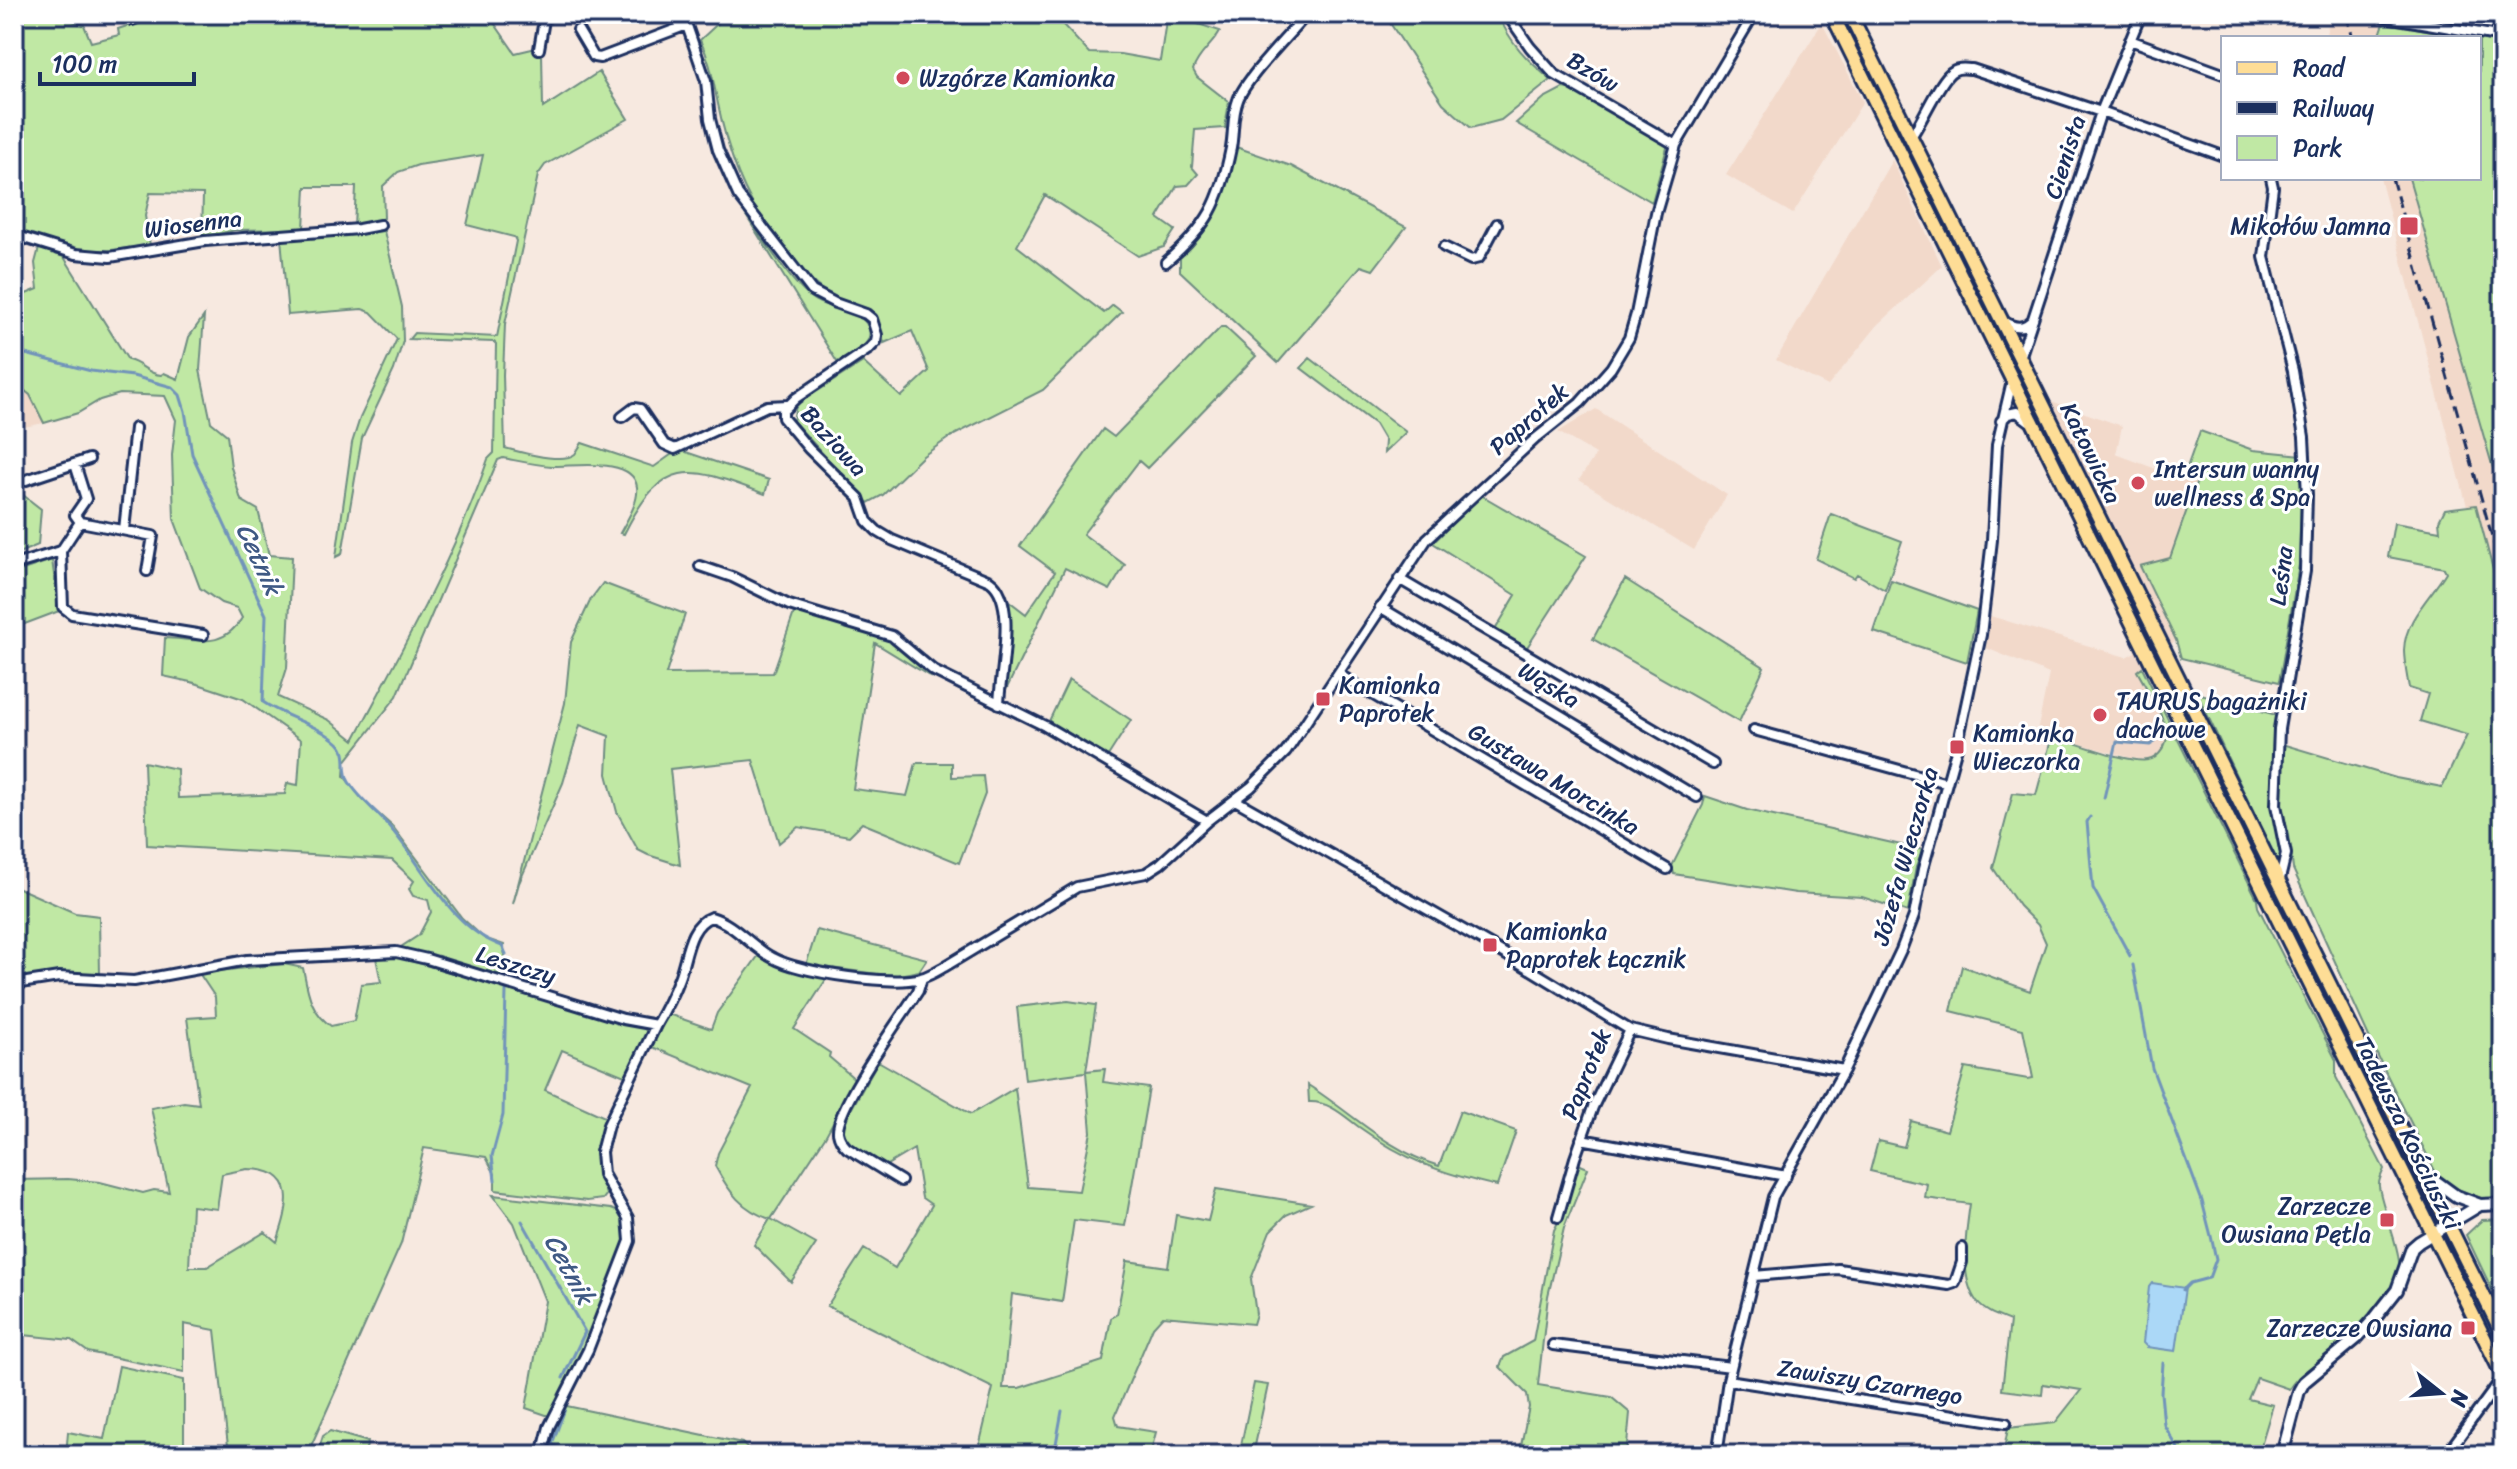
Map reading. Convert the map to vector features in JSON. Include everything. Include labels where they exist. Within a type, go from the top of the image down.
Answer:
[{"type":"main road","name":"Katowicka","points":[[1832,14],[2274,908]]},
{"type":"main road","name":"Katowicka","points":[[1850,14],[2292,913]]},
{"type":"main road","name":"Tadeusza Kościuszki","points":[[2274,908],[2503,1377]]},
{"type":"main road","name":"Tadeusza Kościuszki","points":[[2292,913],[2503,1335]]},
{"type":"street","points":[[132,20],[147,14]]},
{"type":"street","points":[[539,49],[545,14]]},
{"type":"street","points":[[578,30],[594,57],[600,58],[687,25],[683,14]]},
{"type":"street","points":[[1166,262],[1193,239],[1213,208],[1229,158],[1236,106],[1242,89],[1307,14]]},
{"type":"street","name":"Bzów","points":[[1507,14],[1554,74],[1676,145]]},
{"type":"street","name":"Paprotek","points":[[922,978],[1077,887],[1146,873],[1235,800],[1286,752],[1427,539],[1535,439],[1580,403],[1611,368],[1629,338],[1636,314],[1656,213],[1676,145],[1754,14]]},
{"type":"street","name":"Cienista","points":[[2020,359],[2101,112],[2141,14]]},
{"type":"street","points":[[2370,14],[2503,37]]},
{"type":"street","name":"Baziowa","points":[[687,25],[706,81],[710,119],[720,158],[746,208],[812,291],[866,314],[876,327],[876,342],[787,405],[783,418],[809,449],[859,498],[867,521],[877,531],[990,581],[1002,592],[1006,614],[999,704]]},
{"type":"street","points":[[2130,40],[2221,73]]},
{"type":"street","points":[[1911,137],[1927,114],[1945,77],[1960,68],[1972,69],[2101,112],[2221,155]]},
{"type":"street","name":"Leśna","points":[[2271,180],[2264,257],[2293,371],[2304,437],[2307,495],[2305,571],[2279,729],[2276,805],[2286,863],[2278,884]]},
{"type":"street","points":[[1444,247],[1471,260],[1479,258],[1497,224]]},
{"type":"street","name":"Wiosenna","points":[[14,235],[76,254],[110,257],[205,241],[380,225]]},
{"type":"street","points":[[2000,318],[2019,328],[2029,324],[2036,315]]},
{"type":"street","name":"Józefa Wieczorka","points":[[1717,1455],[1728,1380],[1773,1197],[1844,1070],[1910,927],[1981,635],[1992,540],[1997,445],[2000,421],[2012,381]]},
{"type":"street","points":[[622,417],[634,408],[640,409],[664,444],[675,449],[767,406],[787,405]]},
{"type":"street","points":[[2000,421],[2008,414],[2017,412],[2036,428]]},
{"type":"street","points":[[124,530],[135,428]]},
{"type":"street","points":[[20,482],[89,459]]},
{"type":"street","points":[[75,464],[86,499],[75,515],[80,522],[153,536],[147,571]]},
{"type":"street","points":[[80,522],[61,551],[63,607],[72,614],[203,635]]},
{"type":"street","points":[[14,565],[61,551]]},
{"type":"street","points":[[700,566],[732,577],[789,605],[892,636],[934,671],[1082,746],[1207,821]]},
{"type":"street","points":[[1399,579],[1713,764]]},
{"type":"street","name":"Wąska","points":[[1380,607],[1697,797]]},
{"type":"street","name":"Gustawa Morcinka","points":[[1338,674],[1667,869]]},
{"type":"street","points":[[1754,730],[1947,783]]},
{"type":"street","name":"Paprotek","points":[[1235,800],[1517,961],[1630,1030],[1581,1139],[1786,1176]]},
{"type":"street","points":[[542,1455],[549,1427],[588,1350],[630,1241],[628,1218],[603,1174],[601,1152],[608,1125],[680,977],[694,932],[702,920],[711,917],[729,925],[775,959],[801,969],[890,980],[922,978],[918,991],[848,1101],[838,1127],[841,1142],[847,1148],[901,1181]]},
{"type":"street","name":"Leszczy","points":[[14,984],[59,977],[134,981],[247,960],[396,952],[623,1019],[656,1025]]},
{"type":"street","points":[[1630,1030],[1844,1070]]},
{"type":"street","points":[[1558,1217],[1581,1139]]},
{"type":"street","points":[[2420,1169],[2456,1196],[2480,1205],[2503,1204]]},
{"type":"street","points":[[2282,1455],[2304,1382],[2357,1338],[2375,1318],[2404,1278],[2412,1248],[2480,1205]]},
{"type":"street","points":[[1754,1276],[1838,1269],[1949,1285],[1955,1283],[1959,1275],[1962,1248]]},
{"type":"street","points":[[1553,1345],[1731,1367]]},
{"type":"street","points":[[2446,1455],[2503,1377]]},
{"type":"street","name":"Zawiszy Czarnego","points":[[1728,1380],[2006,1423]]},
{"type":"shaded area","points":[[2331,14],[2347,14],[2384,23],[2380,36],[2326,36]]},
{"type":"shaded area","points":[[1822,23],[1863,102],[1793,214],[1726,175]]},
{"type":"shaded area","points":[[1892,160],[1942,266],[1878,325],[1828,386],[1776,360]]},
{"type":"shaded area","points":[[2381,180],[2410,180],[2503,503],[2503,608],[2476,506],[2467,506]]},
{"type":"shaded area","points":[[14,382],[30,395],[44,423],[14,429]]},
{"type":"shaded area","points":[[2051,401],[2122,426],[2116,454],[2183,479],[2197,481],[2170,558],[2140,567],[2176,640],[2137,671],[2167,730],[2161,753],[2148,760],[2037,732],[2049,674],[1984,647],[1987,615],[2126,657],[2135,652]]},
{"type":"shaded area","points":[[1596,409],[1727,495],[1694,550],[1579,480],[1596,454],[1558,432]]},
{"type":"green space","points":[[14,14],[54,14],[84,25],[91,42],[119,35],[118,29],[163,14],[488,14],[515,53],[536,48],[536,53],[542,52],[543,108],[599,72],[628,119],[545,165],[538,175],[505,324],[505,448],[561,458],[575,454],[582,443],[654,467],[675,452],[683,451],[769,480],[765,494],[699,473],[667,479],[653,490],[624,534],[620,533],[632,511],[637,493],[633,477],[625,471],[600,465],[552,466],[503,458],[498,460],[397,696],[345,762],[344,776],[362,799],[393,827],[462,918],[484,938],[504,945],[506,978],[401,947],[419,935],[431,912],[428,900],[413,896],[409,889],[414,881],[392,860],[147,845],[144,762],[177,769],[178,798],[285,794],[287,783],[298,785],[301,740],[243,699],[163,676],[165,638],[218,639],[242,618],[237,608],[221,603],[200,588],[174,519],[172,455],[176,420],[165,396],[120,394],[100,400],[78,413],[44,423],[30,395],[14,382],[14,299],[38,289],[35,263],[39,248],[64,257],[128,360],[152,373],[164,373],[178,379],[189,337],[204,316],[200,370],[211,422],[227,435],[231,467],[241,500],[258,510],[269,555],[292,557],[287,668],[278,697],[329,720],[354,740],[427,602],[460,532],[488,459],[494,453],[496,344],[409,339],[414,333],[497,337],[516,241],[514,237],[467,225],[483,155],[418,165],[398,172],[383,186],[384,218],[354,227],[356,187],[306,187],[304,229],[235,230],[202,238],[203,194],[150,193],[145,216],[150,245],[82,250],[14,230]]},
{"type":"green space","points":[[728,14],[1053,14],[1089,53],[1120,54],[1160,61],[1167,14],[1220,31],[1193,70],[1197,77],[1229,102],[1225,128],[1195,130],[1192,167],[1198,174],[1188,185],[1177,186],[1158,218],[1175,230],[1164,247],[1138,256],[1045,195],[1017,246],[1104,313],[1113,305],[1122,312],[1043,390],[950,437],[923,456],[883,495],[868,503],[793,421],[796,405],[863,362],[901,397],[929,371],[912,331],[884,343],[879,326],[864,309],[826,293],[809,278],[768,228],[750,199],[731,153],[700,40]]},
{"type":"green space","points":[[1384,14],[1498,14],[1520,50],[1551,80],[1501,120],[1471,128],[1443,103]]},
{"type":"green space","points":[[2384,23],[2464,36],[2380,36]]},
{"type":"green space","points":[[2481,39],[2503,43],[2503,503],[2410,180],[2481,180]]},
{"type":"green space","points":[[1563,88],[1582,92],[1668,144],[1652,202],[1516,123],[1544,98]]},
{"type":"green space","points":[[1236,147],[1291,166],[1406,227],[1373,270],[1361,266],[1278,363],[1180,271],[1180,258],[1202,234],[1217,208]]},
{"type":"green space","points":[[745,214],[807,295],[822,304],[854,314],[866,323],[870,335],[864,345],[837,362]]},
{"type":"green space","points":[[384,231],[402,307],[403,341],[394,370],[362,438],[342,554],[336,557],[352,443],[360,418],[397,339],[371,312],[362,309],[288,315],[281,238]]},
{"type":"green space","points":[[1221,327],[1225,327],[1256,356],[1147,468],[1139,461],[1083,534],[1125,565],[1110,590],[1065,568],[1005,692],[1009,601],[1026,614],[1055,572],[1020,546],[1103,429],[1114,437]]},
{"type":"green space","points":[[1310,358],[1406,432],[1384,453],[1385,441],[1375,424],[1301,368]]},
{"type":"green space","points":[[2200,431],[2253,450],[2302,455],[2299,565],[2279,682],[2181,658],[2176,640],[2140,566],[2170,558],[2197,481],[2183,479]]},
{"type":"green space","points":[[14,488],[41,509],[38,545],[14,555]]},
{"type":"green space","points":[[1481,495],[1586,556],[1526,649],[1495,630],[1516,595],[1433,543]]},
{"type":"green space","points":[[2476,505],[2503,608],[2503,1199],[2485,1200],[2438,1177],[2380,1061],[2293,869],[2289,835],[2282,811],[2282,744],[2396,778],[2442,787],[2467,735],[2420,721],[2428,694],[2409,688],[2404,650],[2414,618],[2446,572],[2444,568],[2388,557],[2394,523],[2440,531],[2439,521],[2445,509]]},
{"type":"green space","points":[[1831,514],[1902,541],[1885,590],[1857,574],[1854,578],[1816,559]]},
{"type":"green space","points":[[52,560],[59,611],[14,628],[14,573]]},
{"type":"green space","points":[[1625,579],[1764,667],[1739,722],[1593,639]]},
{"type":"green space","points":[[1891,580],[1977,611],[1967,662],[1874,632]]},
{"type":"green space","points":[[603,583],[685,614],[666,674],[773,673],[795,610],[832,623],[880,633],[896,642],[933,673],[931,677],[875,643],[853,789],[907,796],[916,763],[952,763],[952,777],[983,776],[985,794],[959,863],[862,823],[849,836],[798,827],[779,843],[753,760],[670,769],[680,865],[648,855],[638,850],[617,812],[607,774],[609,736],[580,725],[563,783],[519,883],[513,904],[565,703],[571,642],[591,599]]},
{"type":"green space","points":[[2142,667],[2336,1060],[2336,1077],[2384,1169],[2379,1186],[2400,1271],[2395,1289],[2364,1326],[2306,1371],[2289,1389],[2257,1378],[2248,1399],[2273,1405],[2258,1455],[2003,1455],[2008,1428],[2055,1423],[2081,1390],[2043,1384],[2042,1395],[2002,1390],[2010,1321],[1984,1308],[1971,1292],[1965,1254],[1970,1204],[1925,1198],[1927,1184],[1870,1171],[1878,1141],[1904,1147],[1911,1121],[1947,1131],[1965,1068],[2033,1078],[2023,1029],[1951,1011],[1962,966],[2030,991],[2046,943],[2038,925],[2019,906],[1993,868],[2013,793],[2036,795],[2052,736],[2128,759],[2148,760],[2160,753],[2167,736],[2166,726],[2137,671]]},
{"type":"green space","points":[[1069,679],[1131,720],[1108,756],[1049,721]]},
{"type":"green space","points":[[2197,693],[2276,715],[2272,805],[2281,860],[2277,862]]},
{"type":"green space","points":[[1705,796],[1747,810],[1923,850],[1916,867],[1908,912],[1862,897],[1796,893],[1674,874],[1672,866]]},
{"type":"green space","points":[[14,886],[75,913],[99,916],[100,975],[57,972],[14,979]]},
{"type":"green space","points":[[817,930],[927,959],[919,971],[894,976],[806,965]]},
{"type":"green space","points":[[759,955],[783,967],[827,978],[794,1029],[830,1053],[829,1057],[856,1080],[825,1137],[771,1219],[816,1244],[791,1282],[754,1245],[770,1219],[752,1211],[737,1199],[715,1166],[718,1153],[752,1088],[652,1047],[668,1014],[711,1029],[717,1013]]},
{"type":"green space","points":[[376,958],[401,958],[643,1027],[647,1032],[627,1077],[562,1050],[545,1090],[607,1118],[599,1156],[606,1195],[603,1199],[587,1201],[495,1190],[495,1174],[486,1157],[424,1148],[401,1244],[307,1455],[229,1455],[215,1330],[184,1324],[184,1372],[88,1352],[71,1340],[14,1334],[14,1180],[68,1179],[100,1182],[143,1193],[154,1190],[169,1192],[151,1108],[184,1102],[199,1104],[187,1018],[216,1016],[215,997],[199,973],[284,964],[303,968],[314,1007],[331,1026],[354,1021],[361,984],[381,982]],"holes":[[[247,1169],[276,1175],[286,1192],[285,1216],[277,1242],[265,1232],[207,1267],[189,1267],[192,1206],[217,1209],[222,1174]]]},
{"type":"green space","points":[[1068,1001],[1096,1005],[1086,1071],[1105,1069],[1103,1082],[1149,1088],[1125,1226],[1074,1220],[1062,1302],[1012,1294],[1003,1388],[1019,1388],[1103,1361],[1111,1318],[1117,1314],[1127,1261],[1168,1267],[1176,1215],[1208,1221],[1216,1189],[1311,1204],[1286,1215],[1270,1231],[1251,1279],[1256,1314],[1253,1324],[1163,1316],[1153,1327],[1115,1416],[1118,1426],[1156,1432],[1150,1455],[977,1455],[993,1388],[827,1306],[864,1249],[895,1268],[932,1205],[922,1198],[914,1149],[885,1166],[849,1145],[843,1137],[843,1124],[878,1061],[971,1114],[1015,1088],[1028,1187],[1079,1191],[1091,1132],[1086,1072],[1025,1080],[1017,1007]]},
{"type":"green space","points":[[1308,1085],[1403,1151],[1439,1166],[1460,1111],[1516,1131],[1497,1186],[1441,1171],[1393,1149],[1336,1110],[1309,1102]]},
{"type":"green space","points":[[1578,1164],[1588,1168],[1564,1228],[1548,1296],[1538,1385],[1611,1397],[1630,1413],[1626,1455],[1519,1455],[1529,1407],[1527,1394],[1500,1367],[1504,1357],[1533,1341],[1554,1230],[1564,1211]]},
{"type":"green space","points":[[493,1195],[611,1209],[619,1212],[626,1224],[625,1241],[584,1350],[549,1416],[526,1408],[545,1301],[514,1223]]},
{"type":"green space","points":[[2503,1219],[2503,1313],[2466,1235],[2482,1220]]},
{"type":"green space","points":[[119,1366],[184,1380],[184,1455],[66,1455],[68,1432],[104,1439]]},
{"type":"green space","points":[[1254,1383],[1268,1385],[1253,1455],[1239,1455]]},
{"type":"green space","points":[[562,1405],[742,1443],[747,1448],[746,1455],[547,1455]]},
{"type":"green space","points":[[330,1431],[368,1442],[364,1455],[317,1455],[323,1436]]},
{"type":"water","points":[[2152,1283],[2185,1288],[2176,1351],[2147,1347],[2143,1343]]},
{"type":"waterway","name":"Cetnik","points":[[14,351],[91,371],[133,376],[172,387],[180,395],[192,454],[266,615],[263,702],[321,731],[342,747],[347,777],[353,788],[399,839],[452,910],[483,937],[502,946],[506,954]]},
{"type":"waterway","points":[[2104,798],[2117,742],[2150,745],[2155,742],[2152,731]]},
{"type":"waterway","points":[[2090,817],[2087,822],[2093,888],[2130,956]]},
{"type":"waterway","points":[[2133,965],[2152,1068],[2202,1201],[2216,1259],[2209,1278],[2190,1283],[2183,1290]]},
{"type":"waterway","name":"Cetnik","points":[[495,1180],[492,1156],[503,1115],[506,991]]},
{"type":"waterway","name":"Cetnik","points":[[522,1221],[585,1332],[563,1378]]},
{"type":"waterway","points":[[2163,1363],[2161,1393],[2164,1425],[2182,1455]]},
{"type":"waterway","name":"Cetnik","points":[[565,1409],[552,1444],[573,1455]]},
{"type":"waterway","points":[[1054,1455],[1062,1411]]},
{"type":"railway","points":[[2346,14],[2352,36]]},
{"type":"railway","points":[[2393,180],[2503,576]]},
{"type":"place","name":"Wzgórze Kamionka","points":[[903,78]]},
{"type":"place","name":"Mikołów Jamna","points":[[2409,226]]},
{"type":"place","name":"Intersun wanny wellness & Spa","points":[[2138,483]]},
{"type":"place","name":"Kamionka Paprotek","points":[[1323,699]]},
{"type":"place","name":"TAURUS bagażniki dachowe","points":[[2100,715]]},
{"type":"place","name":"Kamionka Wieczorka","points":[[1957,747]]},
{"type":"place","name":"Kamionka Paprotek Łącznik","points":[[1490,945]]},
{"type":"place","name":"Zarzecze Owsiana Pętla","points":[[2387,1220]]},
{"type":"place","name":"Zarzecze Owsiana","points":[[2468,1328]]}]
